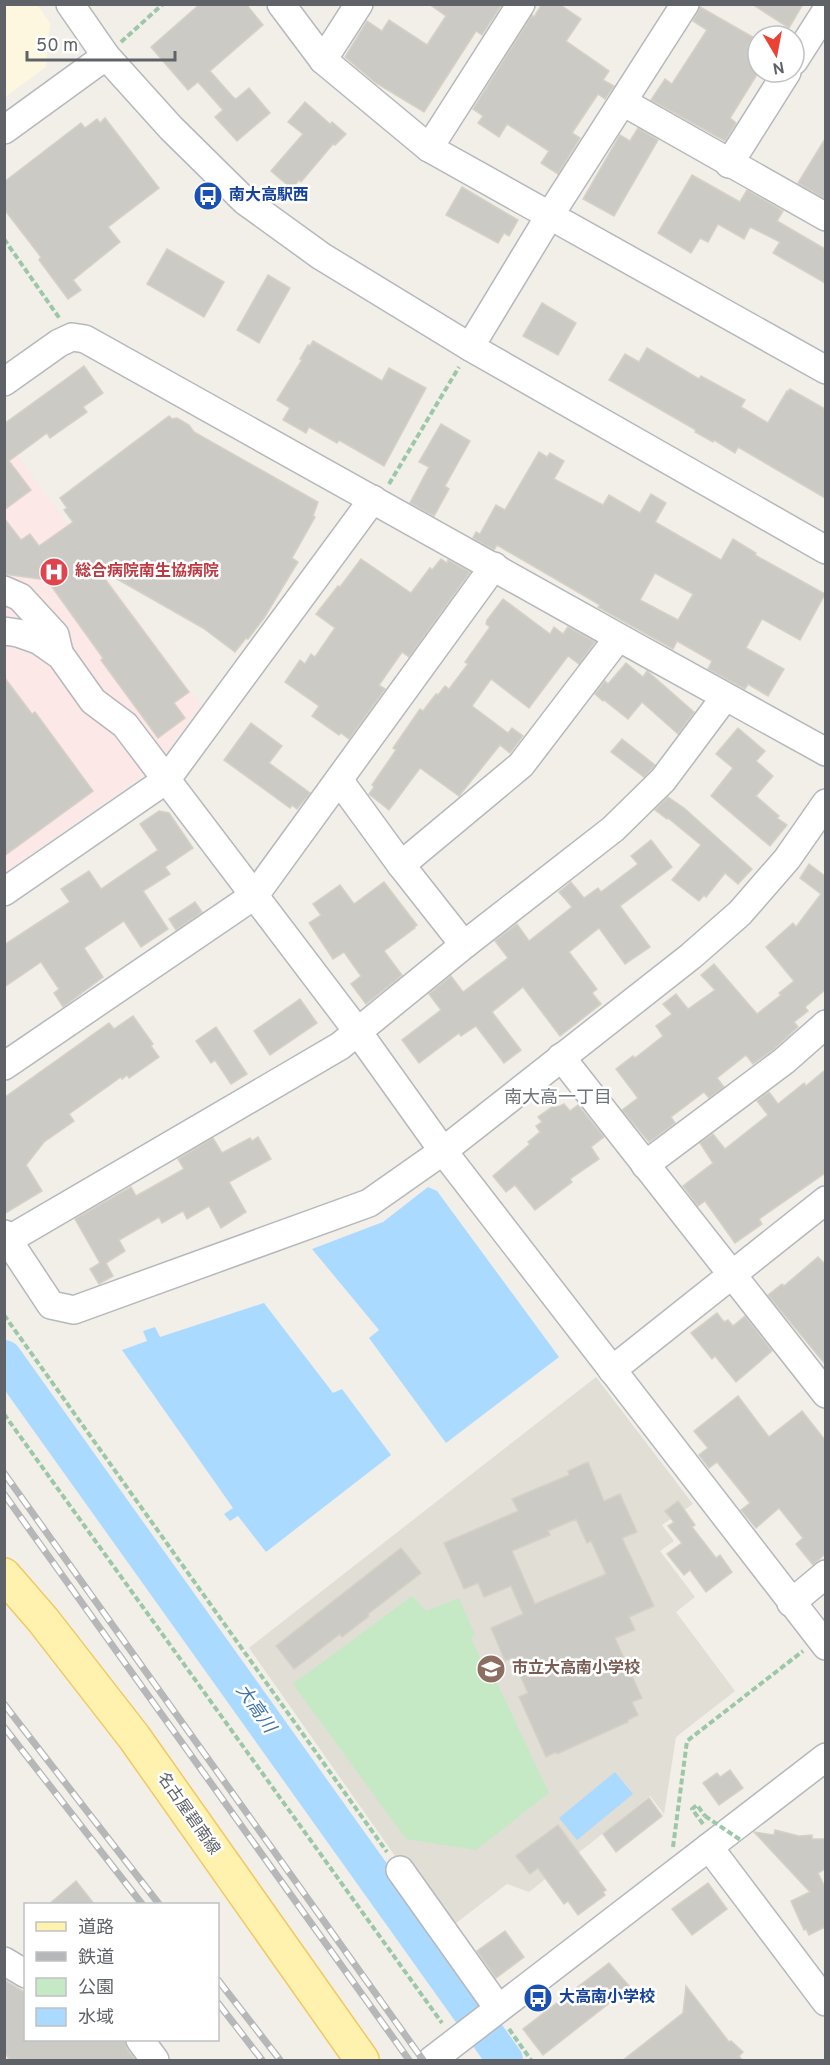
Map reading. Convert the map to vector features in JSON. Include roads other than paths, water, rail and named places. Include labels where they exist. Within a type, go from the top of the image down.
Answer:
[{"type":"main road","name":"名古屋碧南線","points":[[4,1575],[43,1620],[134,1737],[362,2061]]},
{"type":"street","points":[[70,4],[106,56],[171,128],[246,201],[321,256],[470,347],[825,550]]},
{"type":"street","points":[[281,4],[323,60],[429,148],[825,370]]},
{"type":"street","points":[[323,60],[359,4]]},
{"type":"street","points":[[429,148],[521,4]]},
{"type":"street","points":[[470,347],[550,215],[685,4]]},
{"type":"street","points":[[806,42],[825,11]]},
{"type":"street","points":[[4,130],[106,56]]},
{"type":"street","points":[[729,164],[779,84]]},
{"type":"street","points":[[623,102],[825,217]]},
{"type":"street","points":[[4,382],[59,343],[72,337],[85,339],[825,752]]},
{"type":"street","points":[[4,892],[166,780],[374,499]]},
{"type":"street","points":[[4,1066],[255,895],[494,566]]},
{"type":"street","points":[[4,590],[20,597],[55,635],[61,656],[93,701],[125,725],[358,1032],[443,1150],[822,1642]]},
{"type":"street","points":[[4,631],[38,640],[61,656]]},
{"type":"street","points":[[401,865],[520,765],[618,638]]},
{"type":"street","points":[[4,647],[61,656]]},
{"type":"street","points":[[725,697],[663,780],[613,829],[464,945],[340,1046],[6,1237],[51,1305],[74,1310],[369,1203],[443,1150],[691,956],[740,913],[787,859],[825,803]]},
{"type":"street","points":[[339,780],[401,865],[464,945]]},
{"type":"street","points":[[645,1165],[784,1061],[825,1024]]},
{"type":"street","points":[[561,1057],[825,1393]]},
{"type":"street","points":[[612,1370],[825,1200]]},
{"type":"street","points":[[791,1603],[825,1574]]},
{"type":"street","points":[[432,2061],[825,1757]]},
{"type":"street","points":[[709,1847],[825,2002]]},
{"type":"street","points":[[400,1870],[492,2013]]},
{"type":"street","points":[[4,1961],[24,1973]]},
{"type":"street","points":[[141,2041],[155,2061]]},
{"type":"water","points":[[428,1187],[437,1191],[559,1357],[446,1443],[369,1338],[379,1330],[312,1249],[383,1222]]},
{"type":"water","points":[[264,1303],[333,1393],[342,1389],[391,1455],[266,1552],[238,1516],[230,1521],[224,1514],[233,1508],[122,1350],[147,1341],[143,1331],[155,1327],[160,1337]]},
{"type":"water","points":[[615,1772],[633,1794],[577,1840],[559,1818]]},
{"type":"waterway","name":"大高川","points":[[4,1358],[505,2060]]},
{"type":"railway","points":[[4,1473],[423,2060]]},
{"type":"railway","points":[[4,1494],[409,2060]]},
{"type":"railway","points":[[4,1704],[158,1903]]},
{"type":"railway","points":[[4,1727],[141,1903]]},
{"type":"railway","points":[[219,1981],[280,2060]]},
{"type":"railway","points":[[219,2004],[262,2060]]},
{"type":"place","name":"南大高駅西","points":[[208,196]]},
{"type":"place","name":"総合病院南生協病院","points":[[54,572]]},
{"type":"place","name":"市立大高南小学校","points":[[491,1669]]},
{"type":"place","name":"大高南小学校","points":[[538,1998]]},
{"type":"district","name":"南大高一丁目","points":[[558,1098]]}]
